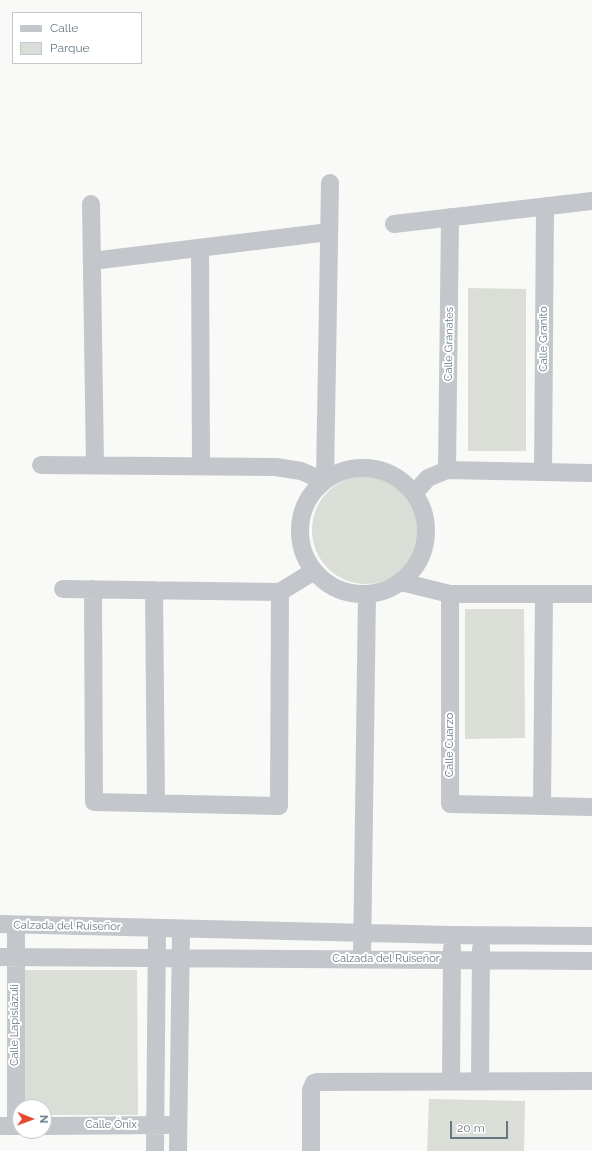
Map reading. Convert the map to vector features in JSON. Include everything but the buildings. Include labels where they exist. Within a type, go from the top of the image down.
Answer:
[{"type":"street","points":[[324,481],[330,183]]},
{"type":"street","points":[[394,224],[545,206],[592,202]]},
{"type":"street","points":[[91,204],[95,465]]},
{"type":"street","name":"Calle Granito","points":[[543,472],[545,206]]},
{"type":"street","name":"Calle Granates","points":[[447,470],[450,217]]},
{"type":"street","points":[[92,261],[329,232]]},
{"type":"street","points":[[200,248],[201,466]]},
{"type":"street","points":[[41,464],[276,468],[301,471],[324,481]]},
{"type":"street","points":[[361,468],[380,470],[398,479],[413,492],[422,510],[426,530],[423,549],[414,567],[400,582],[384,591],[367,594],[347,592],[329,584],[314,571],[304,554],[300,534],[302,514],[310,496],[324,481],[341,472],[361,468]]},
{"type":"street","points":[[413,492],[417,490],[428,478],[447,470],[592,473]]},
{"type":"street","points":[[64,589],[280,592],[314,571]]},
{"type":"street","points":[[400,582],[450,594],[592,594]]},
{"type":"street","points":[[92,589],[94,802],[279,806],[280,592]]},
{"type":"street","points":[[154,590],[156,803]]},
{"type":"street","points":[[362,959],[367,594]]},
{"type":"street","name":"Calle Cuarzo","points":[[450,594],[450,804],[592,807]]},
{"type":"street","points":[[542,806],[544,594]]},
{"type":"street","name":"Calzada del Ruiseñor","points":[[8,924],[452,935],[592,936]]},
{"type":"street","name":"Calle Lapislázuli","points":[[8,924],[12,1126]]},
{"type":"street","points":[[155,1151],[157,928]]},
{"type":"street","points":[[178,1151],[181,929]]},
{"type":"street","points":[[450,1081],[452,935]]},
{"type":"street","points":[[480,1081],[481,935]]},
{"type":"street","name":"Calzada del Ruiseñor","points":[[8,957],[592,961]]},
{"type":"street","points":[[311,1151],[311,1090],[314,1083],[318,1082],[592,1081]]},
{"type":"street","name":"Calle Ónix","points":[[52,1126],[179,1124]]},
{"type":"green space","points":[[468,288],[526,289],[526,451],[468,451]]},
{"type":"green space","points":[[366,476],[387,480],[404,492],[416,509],[420,530],[416,551],[404,568],[387,580],[366,584],[345,580],[328,568],[316,551],[312,530],[316,509],[328,492],[345,480]]},
{"type":"green space","points":[[465,609],[524,609],[525,738],[465,739]]},
{"type":"green space","points":[[22,970],[137,970],[138,1115],[52,1115],[52,1099],[22,1099]]},
{"type":"green space","points":[[429,1099],[525,1101],[524,1151],[427,1151]]}]
